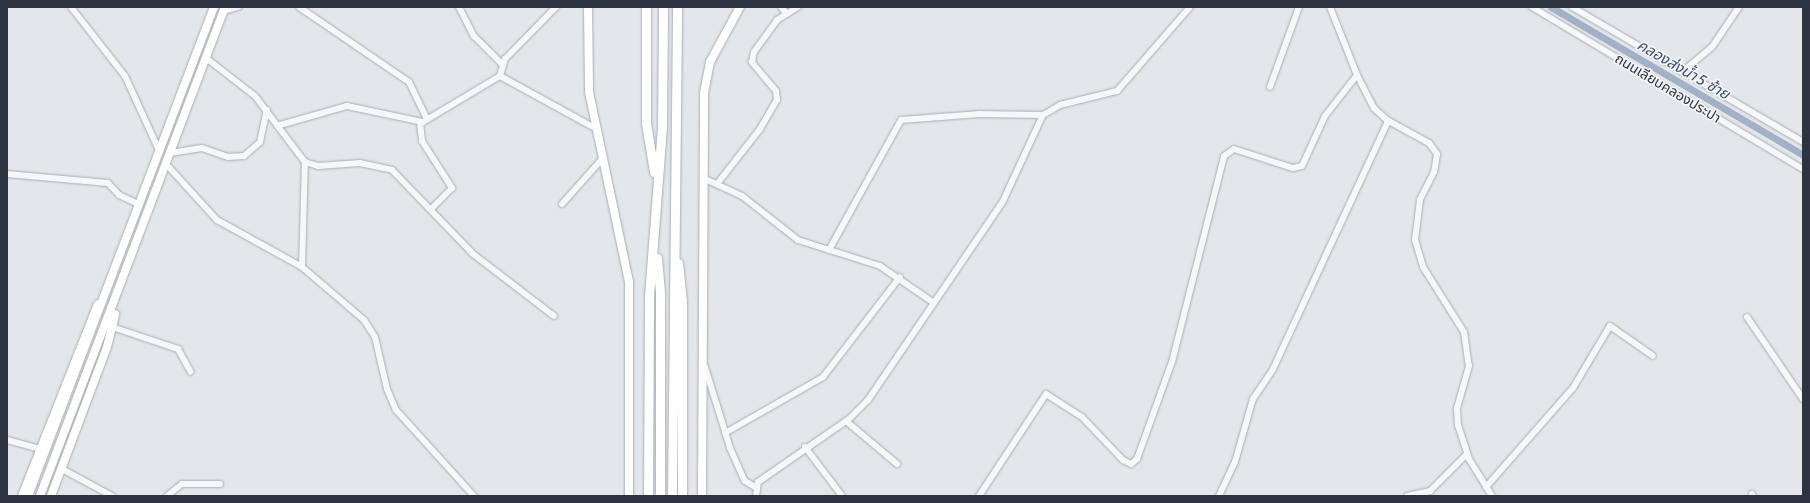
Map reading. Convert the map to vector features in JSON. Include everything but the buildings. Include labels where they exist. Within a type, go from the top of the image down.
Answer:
[{"type":"highway","points":[[646,7],[646,123],[656,178]]},
{"type":"highway","points":[[648,496],[649,296],[655,249],[656,178],[662,128],[663,7]]},
{"type":"highway","points":[[672,496],[676,249],[677,7]]},
{"type":"highway","points":[[655,249],[660,296],[660,496]]},
{"type":"highway","points":[[676,249],[682,301],[682,496]]},
{"type":"main road","points":[[28,496],[108,288],[158,148],[214,7]]},
{"type":"main road","points":[[588,7],[589,92],[629,282],[629,496]]},
{"type":"main road","points":[[702,496],[703,178],[706,74],[740,7]]},
{"type":"main road","points":[[40,496],[145,223],[224,9]]},
{"type":"main road","points":[[132,220],[145,223]]},
{"type":"main road","points":[[22,496],[79,344],[108,288]]},
{"type":"main road","points":[[51,496],[112,327],[116,299]]},
{"type":"street","points":[[71,7],[125,76],[158,148]]},
{"type":"street","points":[[224,9],[238,7]]},
{"type":"street","points":[[299,7],[409,82],[427,119]]},
{"type":"street","points":[[459,7],[474,36],[502,65]]},
{"type":"street","points":[[280,125],[347,106],[420,122],[500,75],[502,65],[556,7]]},
{"type":"street","points":[[781,7],[787,14]]},
{"type":"street","points":[[717,184],[776,105],[776,91],[752,62],[752,57],[772,26],[798,7]]},
{"type":"street","points":[[829,250],[901,120],[980,114],[1043,115],[1060,105],[1117,91],[1190,7]]},
{"type":"street","points":[[1270,87],[1299,7]]},
{"type":"street","points":[[1330,7],[1357,75],[1374,108],[1388,121],[1430,143],[1437,154],[1434,172],[1420,200],[1415,240],[1423,266],[1464,332],[1469,366],[1457,408],[1458,425],[1467,454],[1492,496]]},
{"type":"street","name":"ถนนเลียบคลองประปา","points":[[1532,7],[1803,169]]},
{"type":"street","points":[[1572,7],[1803,142]]},
{"type":"street","points":[[1682,72],[1712,47],[1739,7]]},
{"type":"street","points":[[206,58],[242,84],[280,125],[306,162],[302,267]]},
{"type":"street","points":[[500,75],[597,129]]},
{"type":"street","points":[[979,496],[1046,394],[1082,417],[1123,460],[1131,464],[1137,459],[1172,362],[1224,156],[1234,149],[1293,168],[1302,166],[1325,116],[1357,75]]},
{"type":"street","points":[[170,153],[197,148],[228,157],[244,156],[260,142],[267,110]]},
{"type":"street","points":[[755,486],[805,447],[846,421],[868,400],[1003,201],[1043,115]]},
{"type":"street","points":[[1219,496],[1234,462],[1253,399],[1273,369],[1388,121]]},
{"type":"street","points":[[420,122],[422,141],[452,188],[432,208]]},
{"type":"street","points":[[562,204],[603,158]]},
{"type":"street","points":[[306,162],[387,167],[432,208],[473,254],[554,316]]},
{"type":"street","points":[[166,164],[217,220],[302,267],[369,326],[396,410],[474,496]]},
{"type":"street","points":[[7,174],[108,183],[120,195],[138,204]]},
{"type":"street","points":[[703,178],[751,202],[798,240],[867,261],[900,277],[934,303]]},
{"type":"street","points":[[725,432],[823,377],[900,277]]},
{"type":"street","points":[[1747,317],[1803,399]]},
{"type":"street","points":[[1486,486],[1573,388],[1610,326],[1653,356]]},
{"type":"street","points":[[112,327],[178,348],[191,372]]},
{"type":"street","points":[[702,358],[725,432],[745,481],[755,486]]},
{"type":"street","points":[[846,421],[897,464]]},
{"type":"street","points":[[7,440],[40,449]]},
{"type":"street","points":[[805,447],[842,496]]},
{"type":"street","points":[[1407,496],[1430,491],[1467,454]]},
{"type":"street","points":[[62,469],[112,496]]},
{"type":"street","points":[[167,496],[182,484],[220,484]]},
{"type":"street","points":[[755,486],[756,496]]},
{"type":"waterway","name":"คลองส่งน้ำ 5 ซ้าย","points":[[1551,7],[1803,155]]}]
